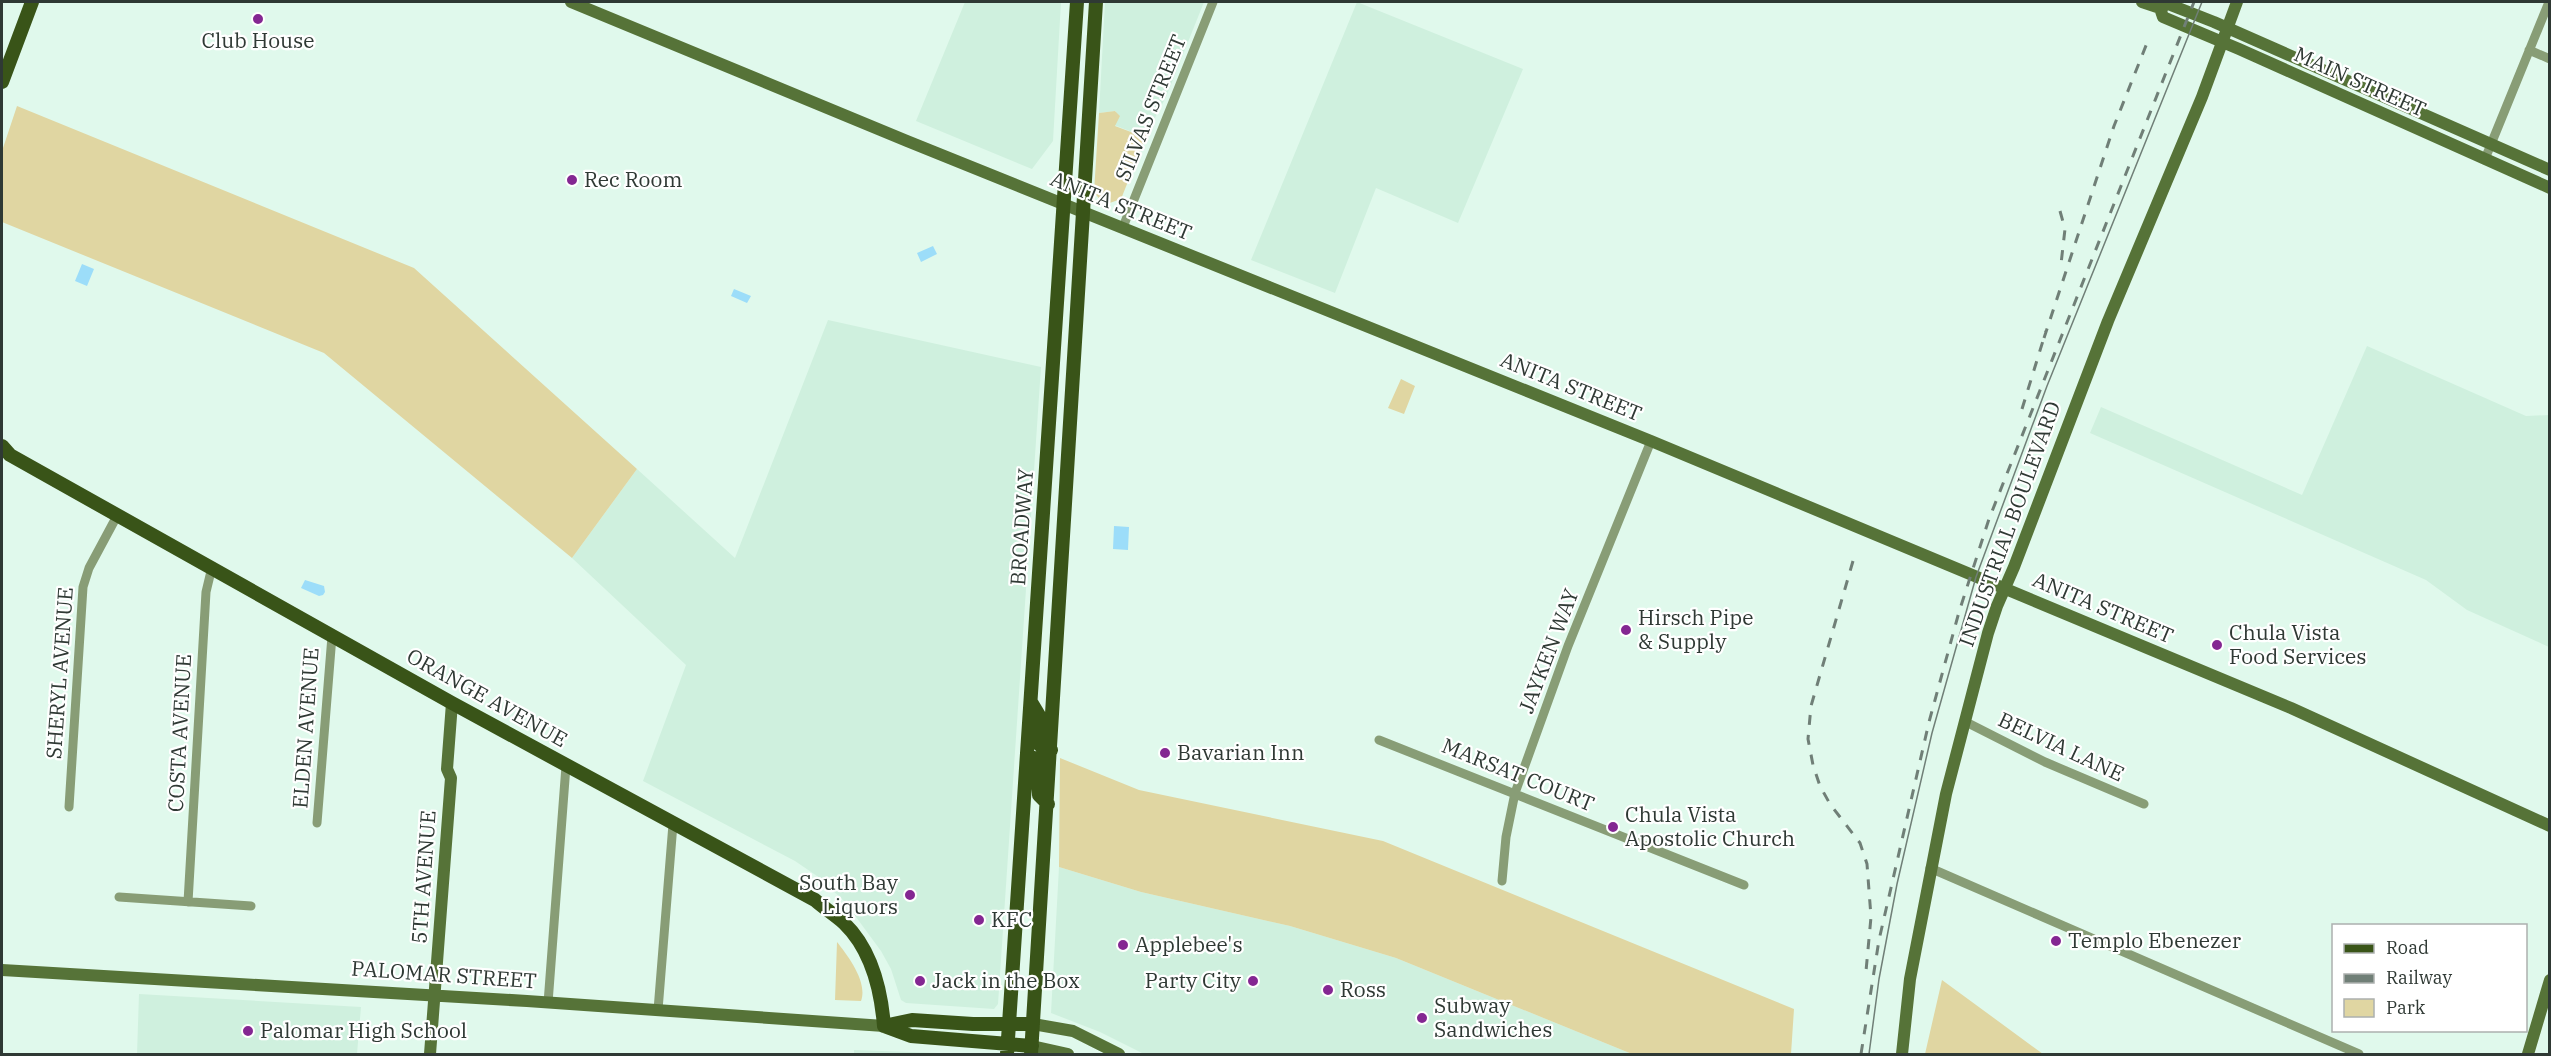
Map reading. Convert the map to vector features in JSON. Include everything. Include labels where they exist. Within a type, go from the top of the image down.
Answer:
[{"type":"main road","points":[[2,82],[32,2]]},
{"type":"main road","name":"ANITA STREET","points":[[571,2],[1651,441],[2291,708],[2550,826]]},
{"type":"main road","name":"BROADWAY","points":[[1008,1049],[1077,2]]},
{"type":"main road","name":"BROADWAY","points":[[1032,1050],[1096,2]]},
{"type":"main road","name":"MAIN STREET","points":[[2142,2],[2160,8],[2168,4],[2550,170]]},
{"type":"main road","name":"INDUSTRIAL BOULEVARD","points":[[1902,1054],[1910,979],[1930,868],[1964,721],[1988,633],[2129,267],[2202,97],[2237,2]]},
{"type":"main road","name":"MAIN STREET","points":[[2160,8],[2163,17],[2550,188]]},
{"type":"main road","name":"ORANGE AVENUE","points":[[4,451],[452,703],[815,900],[845,924],[870,961],[880,990],[884,1026]]},
{"type":"main road","points":[[1043,522],[1064,524]]},
{"type":"main road","points":[[1031,702],[1040,717],[1039,744],[1044,749],[1051,750]]},
{"type":"main road","name":"5TH AVENUE","points":[[430,1054],[451,778],[447,769],[452,703]]},
{"type":"main road","points":[[1027,756],[1037,759],[1039,795],[1048,804]]},
{"type":"main road","name":"PALOMAR STREET","points":[[2,970],[884,1026],[912,1020],[973,1024],[1033,1024],[1073,1031],[1119,1054]]},
{"type":"main road","points":[[2528,1054],[2550,980]]},
{"type":"main road","name":"PALOMAR STREET","points":[[884,1026],[911,1036],[1008,1049],[1068,1054]]},
{"type":"street","name":"SILVAS STREET","points":[[1123,227],[1213,2]]},
{"type":"street","points":[[2485,159],[2549,2]]},
{"type":"street","points":[[2529,50],[2550,58]]},
{"type":"street","name":"JAYKEN WAY","points":[[1502,881],[1506,837],[1515,793],[1572,636],[1651,441]]},
{"type":"street","name":"SHERYL AVENUE","points":[[69,807],[83,587],[89,568],[118,514]]},
{"type":"street","name":"COSTA AVENUE","points":[[188,902],[207,592],[213,567]]},
{"type":"street","name":"ELDEN AVENUE","points":[[317,823],[332,636]]},
{"type":"street","name":"BELVIA LANE","points":[[1964,721],[2045,762],[2144,804]]},
{"type":"street","name":"MARSAT COURT","points":[[1380,740],[1743,885]]},
{"type":"street","points":[[548,1003],[566,766]]},
{"type":"street","points":[[658,1010],[673,824]]},
{"type":"street","points":[[1930,868],[2359,1054]]},
{"type":"street","points":[[119,897],[251,906]]},
{"type":"shaded area","points":[[965,2],[1061,2],[1053,141],[1032,169],[916,121]]},
{"type":"shaded area","points":[[1105,2],[1204,2],[1166,97],[1149,129],[1141,128],[1140,135],[1114,125],[1116,111],[1099,113]]},
{"type":"shaded area","points":[[1357,2],[1523,69],[1458,223],[1376,188],[1335,293],[1251,260]]},
{"type":"shaded area","points":[[828,320],[1041,367],[998,1004],[994,1009],[906,1003],[901,1000],[891,969],[881,951],[845,902],[817,876],[795,861],[643,781],[686,665],[572,558],[637,469],[735,558]]},
{"type":"shaded area","points":[[2367,346],[2526,416],[2549,415],[2549,647],[2467,610],[2426,580],[2090,433],[2101,407],[2302,495]]},
{"type":"shaded area","points":[[1059,867],[1141,892],[1290,926],[1396,958],[1632,1054],[1144,1054],[1100,1032],[1051,1013]]},
{"type":"shaded area","name":"Palomar High School","points":[[139,994],[361,1007],[357,1054],[137,1054]]},
{"type":"shaded area","points":[[854,1050],[966,1054],[854,1054]]},
{"type":"green space","points":[[17,106],[414,268],[637,469],[572,558],[324,353],[2,222],[2,151]]},
{"type":"green space","points":[[1115,111],[1120,116],[1115,126],[1139,135],[1141,128],[1149,129],[1121,199],[1104,205],[1094,192],[1099,113]]},
{"type":"green space","points":[[1401,379],[1415,386],[1404,414],[1388,408]]},
{"type":"green space","points":[[1060,758],[1139,790],[1383,841],[1794,1009],[1791,1054],[1632,1054],[1396,958],[1290,926],[1141,892],[1059,867]]},
{"type":"green space","points":[[837,942],[859,978],[862,986],[861,1001],[835,1000]]},
{"type":"green space","points":[[1942,980],[2043,1054],[1925,1054]]},
{"type":"water","points":[[933,246],[937,254],[921,262],[917,253]]},
{"type":"water","points":[[82,264],[94,269],[87,286],[75,281]]},
{"type":"water","points":[[734,289],[751,296],[747,303],[731,296]]},
{"type":"water","points":[[1114,526],[1129,527],[1128,550],[1113,549]]},
{"type":"water","points":[[305,580],[324,586],[323,595],[319,596],[301,588]]},
{"type":"tram line","points":[[1869,1054],[1879,979],[1897,884],[1932,733],[1976,577],[2047,386],[2202,2]]},
{"type":"railway","points":[[1861,1054],[1879,940],[1929,722],[1959,612],[1989,519],[2194,2]]},
{"type":"railway","points":[[2044,338],[2114,126],[2149,38]]},
{"type":"railway","points":[[2060,211],[2065,229],[2061,264]]},
{"type":"railway","points":[[2022,409],[2046,331]]},
{"type":"railway","points":[[1853,561],[1811,706],[1808,739],[1820,786],[1830,804],[1860,843],[1867,864],[1871,917],[1866,971]]},
{"type":"place","name":"Club House","points":[[258,19]]},
{"type":"place","name":"Rec Room","points":[[572,180]]},
{"type":"place","name":"Hirsch Pipe & Supply","points":[[1626,630]]},
{"type":"place","name":"Chula Vista Food Services","points":[[2217,645]]},
{"type":"place","name":"Bavarian Inn","points":[[1165,753]]},
{"type":"place","name":"Chula Vista Apostolic Church","points":[[1613,827]]},
{"type":"place","name":"South Bay Liquors","points":[[910,895]]},
{"type":"place","name":"KFC","points":[[979,920]]},
{"type":"place","name":"Templo Ebenezer","points":[[2056,941]]},
{"type":"place","name":"Applebee's","points":[[1123,945]]},
{"type":"place","name":"Jack in the Box","points":[[920,981]]},
{"type":"place","name":"Party City","points":[[1253,981]]},
{"type":"place","name":"Ross","points":[[1328,990]]},
{"type":"place","name":"Subway Sandwiches","points":[[1422,1018]]},
{"type":"place","name":"Palomar High School","points":[[248,1031]]}]
